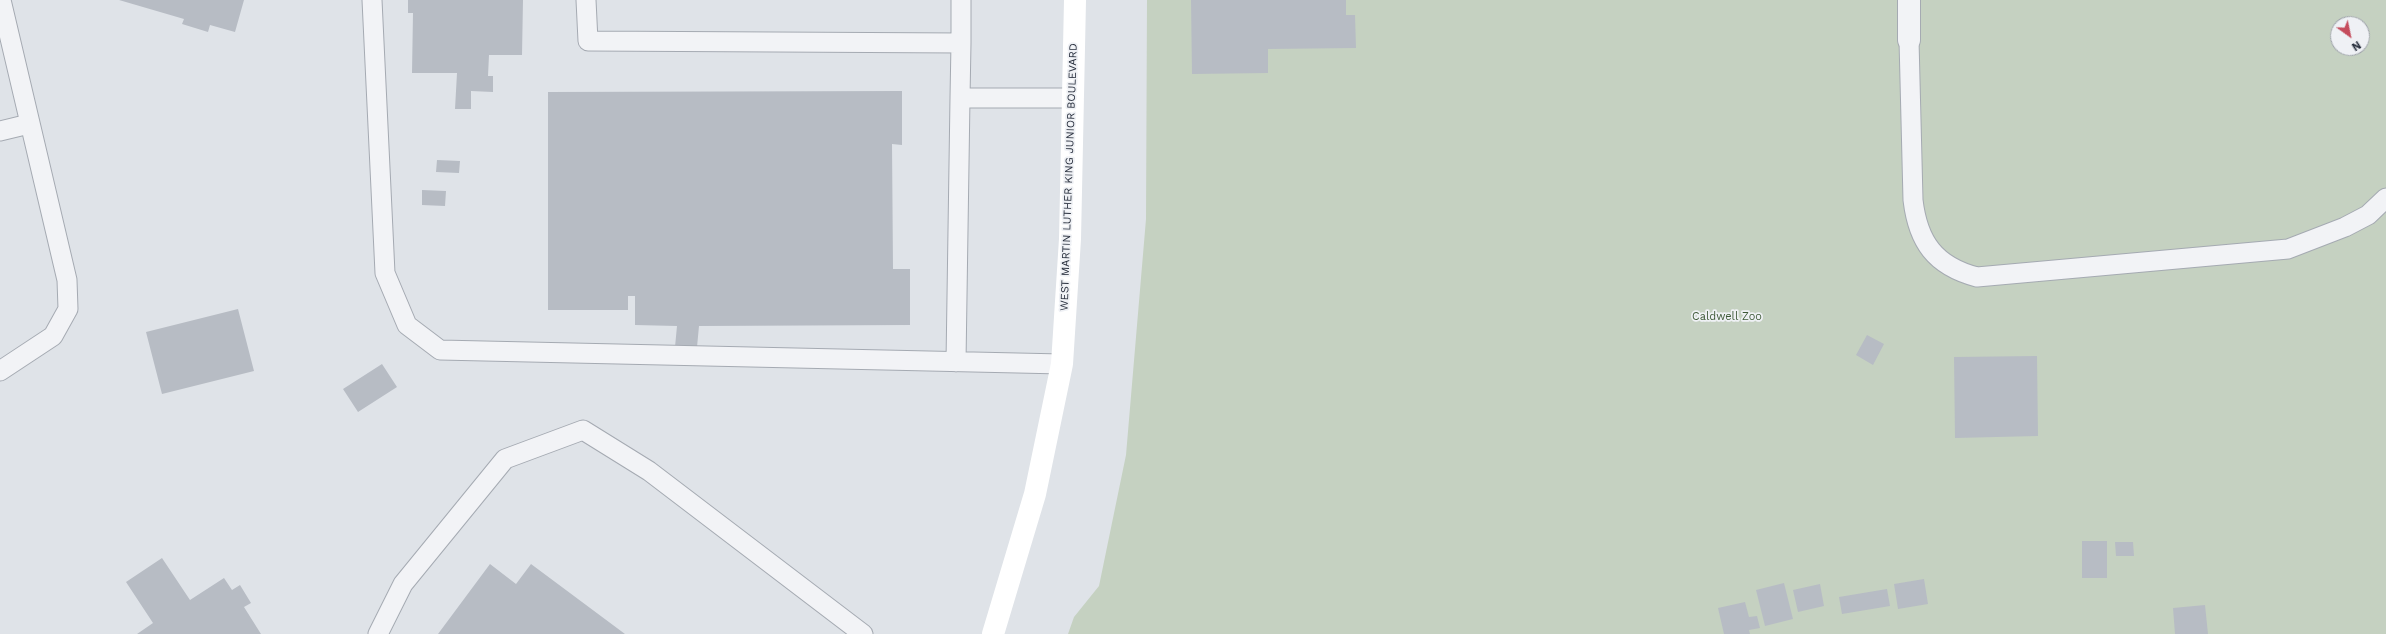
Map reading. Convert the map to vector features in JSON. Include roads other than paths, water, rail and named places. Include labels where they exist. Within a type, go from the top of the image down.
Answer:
[{"type":"main road","name":"WEST MARTIN LUTHER KING JUNIOR BOULEVARD","points":[[993,634],[1035,494],[1062,364],[1070,240],[1074,0]]},
{"type":"street","points":[[1909,0],[1909,40]]},
{"type":"lane","points":[[0,371],[52,336],[68,309],[67,280],[1,0]]},
{"type":"lane","points":[[372,0],[385,273],[407,325],[440,350],[1062,364]]},
{"type":"lane","points":[[586,0],[588,42],[960,43]]},
{"type":"lane","points":[[956,362],[961,0]]},
{"type":"lane","points":[[1909,40],[1913,200],[1916,224],[1924,243],[1941,261],[1958,272],[1977,277],[2288,249],[2345,227],[2368,215],[2386,198]]},
{"type":"lane","points":[[960,98],[1073,98]]},
{"type":"lane","points":[[0,131],[30,124]]},
{"type":"lane","points":[[378,634],[403,584],[505,458],[583,430],[649,471],[863,634]]},
{"type":"park label","name":"Caldwell Zoo","points":[[1727,317]]}]
